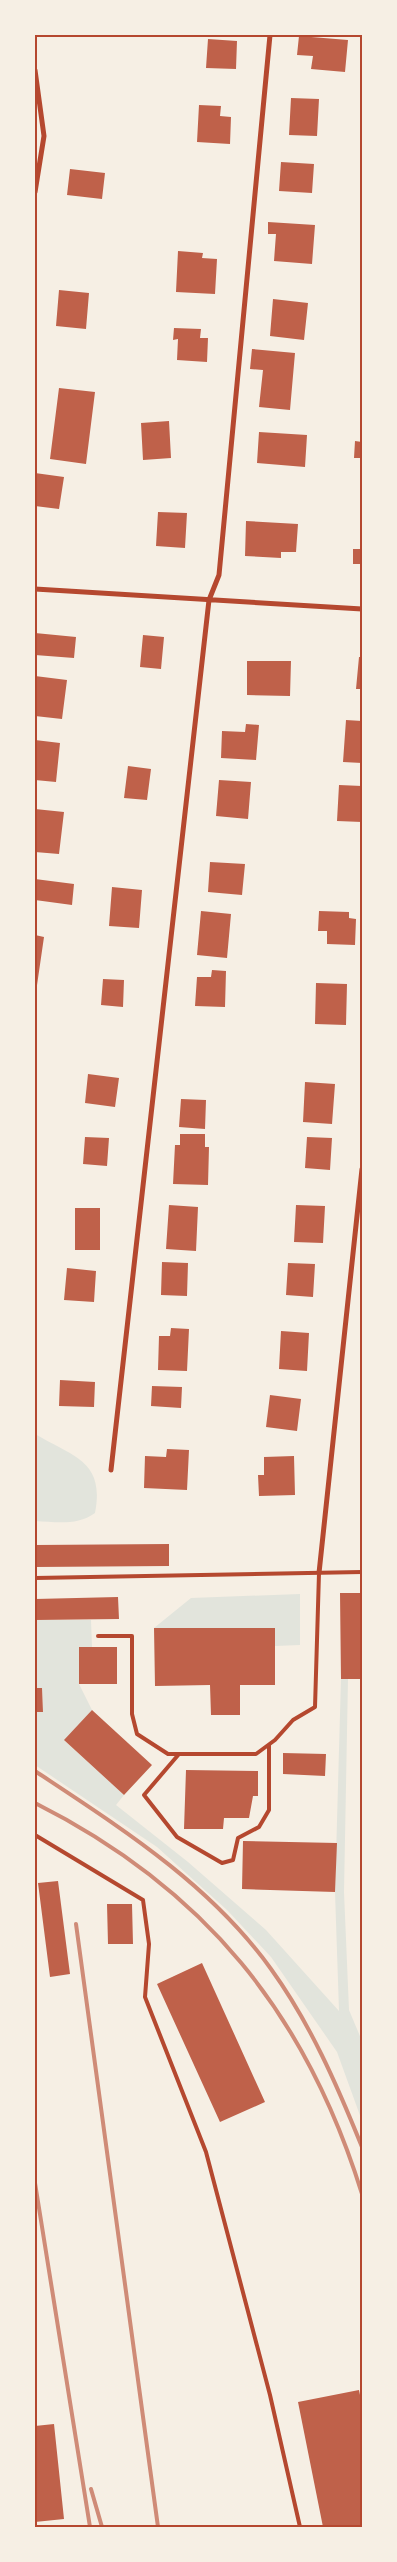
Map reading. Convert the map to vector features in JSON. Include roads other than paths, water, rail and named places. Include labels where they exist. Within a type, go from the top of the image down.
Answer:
[{"type":"street","points":[[111,1470],[209,600],[219,575],[270,35]]},
{"type":"street","points":[[35,70],[44,136],[38,157],[35,192]]},
{"type":"street","points":[[35,589],[362,610]]},
{"type":"street","points":[[319,1573],[362,1169]]},
{"type":"lane","points":[[35,1578],[362,1572]]},
{"type":"lane","points":[[98,1636],[132,1636],[132,1714],[137,1734],[168,1754],[256,1754],[270,1745],[293,1720],[314,1707],[319,1573]]},
{"type":"lane","points":[[179,1754],[144,1795],[177,1837],[222,1863],[232,1860],[238,1838],[259,1827],[269,1810],[270,1745]]},
{"type":"lane","points":[[35,1835],[144,1900],[149,1944],[145,1997],[206,2152],[270,2394],[300,2527]]},
{"type":"railway","points":[[35,1771],[100,1814],[162,1860],[192,1884],[247,1938],[271,1969],[298,2011],[333,2078],[362,2147]]},
{"type":"railway","points":[[35,1803],[95,1837],[150,1875],[198,1916],[241,1963],[278,2013],[311,2068],[339,2129],[362,2194]]},
{"type":"railway","points":[[76,1924],[158,2527]]},
{"type":"railway","points":[[35,2183],[90,2527]]},
{"type":"railway","points":[[91,2489],[102,2527]]}]
